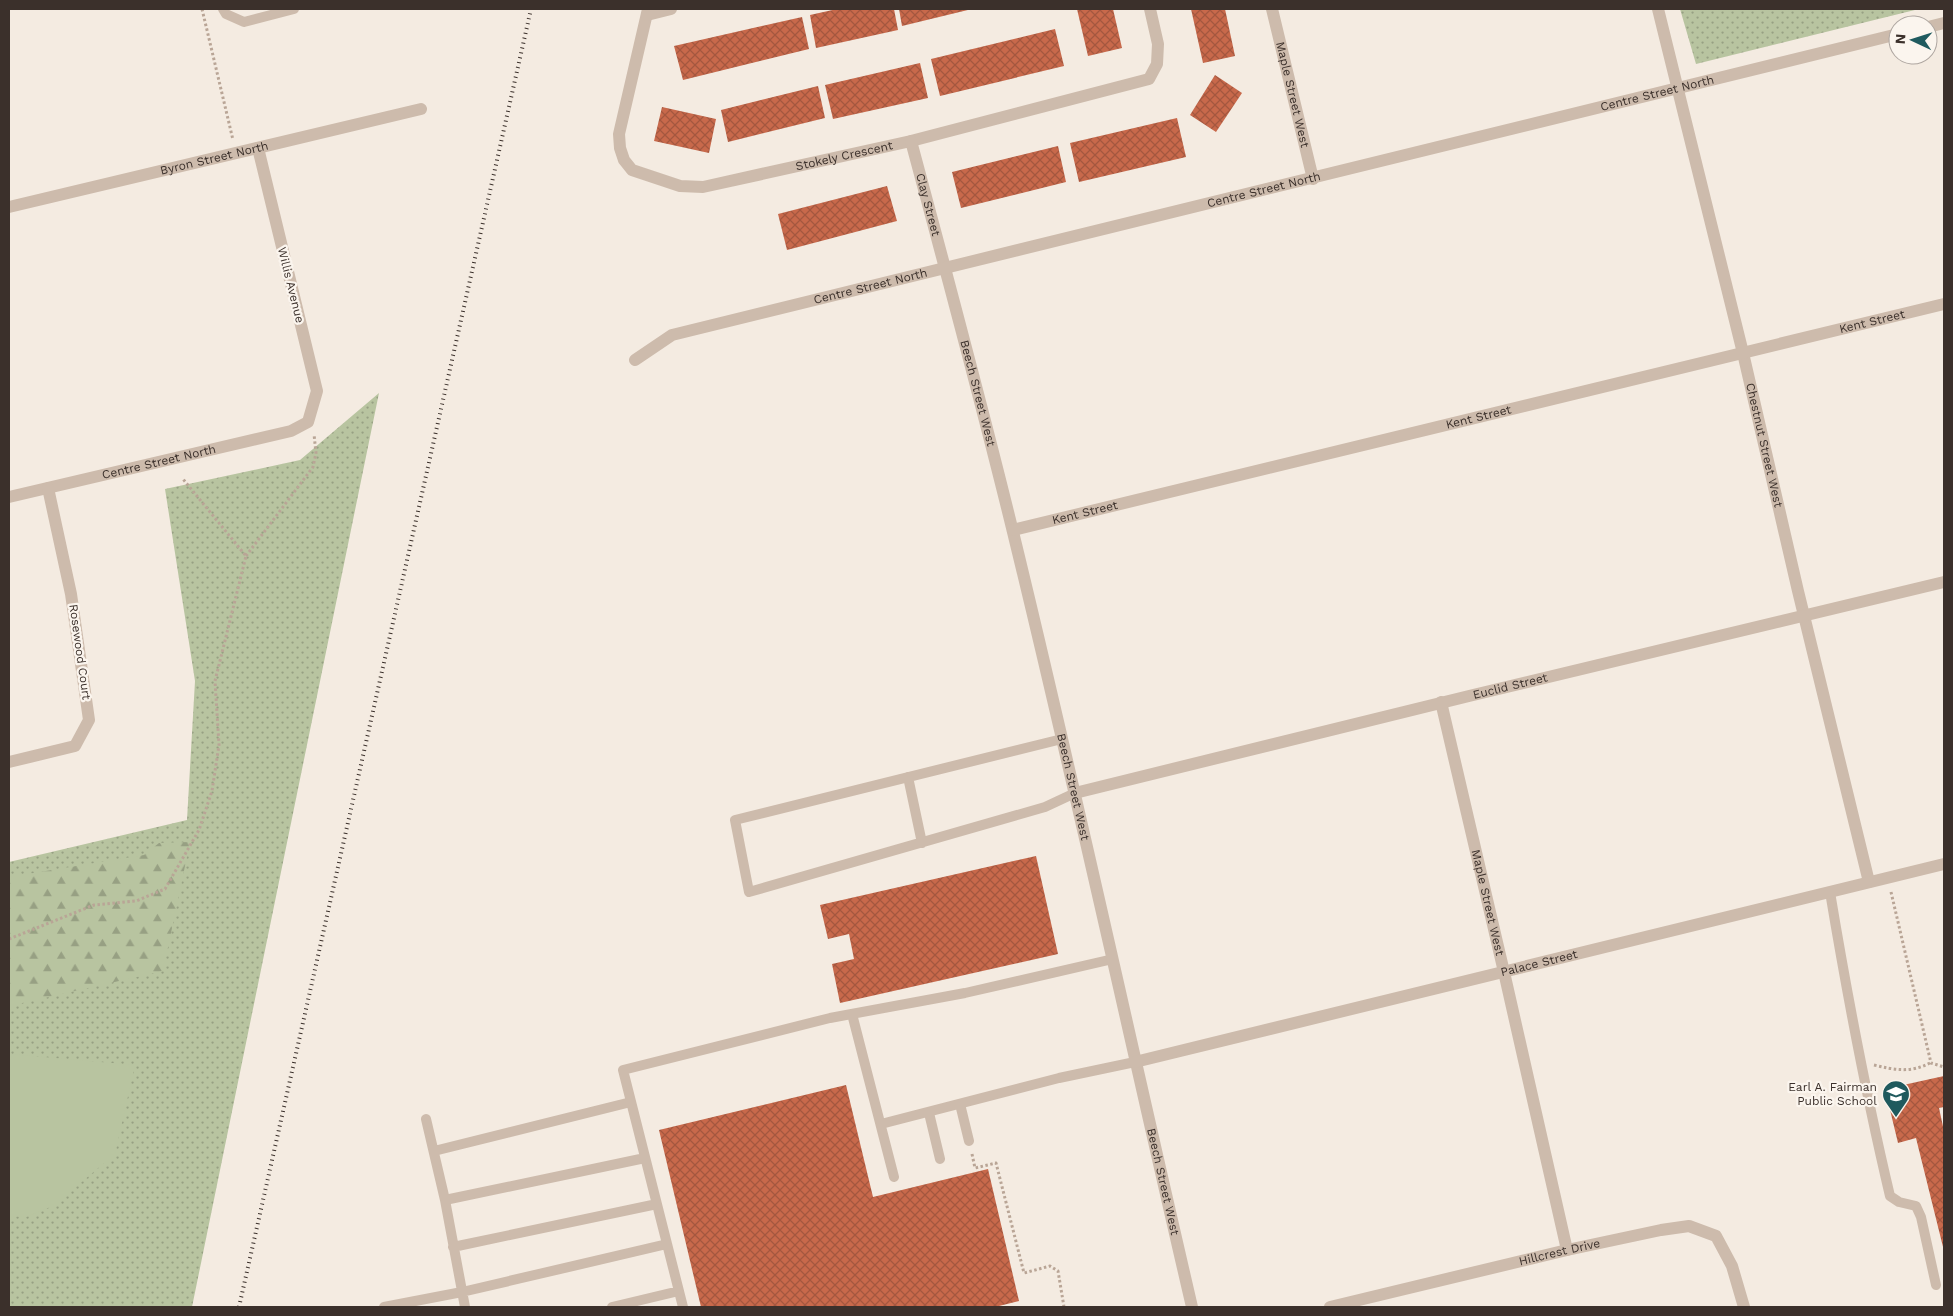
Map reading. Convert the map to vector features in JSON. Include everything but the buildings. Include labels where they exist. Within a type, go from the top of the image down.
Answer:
[{"type":"street","points":[[647,12],[671,9]]},
{"type":"street","name":"Stokely Crescent","points":[[647,12],[619,134],[620,148],[624,160],[632,170],[680,186],[703,187],[912,141],[1149,79],[1157,64],[1158,44],[1150,9]]},
{"type":"street","name":"Maple Street West","points":[[1272,9],[1313,179]]},
{"type":"street","name":"Chestnut Street West","points":[[1658,9],[1743,353],[1804,616],[1869,882]]},
{"type":"street","name":"Centre Street North","points":[[635,360],[672,335],[1888,36]]},
{"type":"street","name":"Byron Street North","points":[[9,207],[421,109]]},
{"type":"street","name":"Clay Street","points":[[912,141],[946,268]]},
{"type":"street","name":"Willis Avenue","points":[[258,148],[317,391],[308,422]]},
{"type":"street","name":"Beech Street West","points":[[946,268],[1013,530],[1075,792],[1192,1307]]},
{"type":"street","name":"Kent Street","points":[[1013,530],[1944,304]]},
{"type":"street","name":"Centre Street North","points":[[9,497],[291,430],[308,422]]},
{"type":"street","name":"Rosewood Court","points":[[9,762],[76,746],[89,720],[72,594],[48,488]]},
{"type":"street","name":"Euclid Street","points":[[1075,792],[1441,702],[1944,582]]},
{"type":"street","name":"Maple Street West","points":[[1441,702],[1567,1250]]},
{"type":"street","name":"Palace Street","points":[[1135,1062],[1944,864]]},
{"type":"street","name":"Hillcrest Drive","points":[[1330,1307],[1567,1250],[1660,1230],[1690,1226],[1716,1236],[1732,1266],[1744,1307]]},
{"type":"lane","points":[[222,9],[226,14],[244,22],[294,9]]},
{"type":"lane","points":[[1062,739],[735,820],[750,892],[1045,807],[1075,792]]},
{"type":"lane","points":[[908,777],[922,843]]},
{"type":"lane","points":[[1830,892],[1861,1062],[1890,1196],[1899,1202],[1916,1206],[1921,1217],[1936,1284]]},
{"type":"lane","points":[[683,1307],[623,1070],[852,1014],[965,992],[1113,959]]},
{"type":"lane","points":[[852,1014],[894,1177]]},
{"type":"lane","points":[[880,1124],[1058,1078],[1135,1062]]},
{"type":"lane","points":[[434,1152],[631,1102]]},
{"type":"lane","points":[[960,1104],[969,1141]]},
{"type":"lane","points":[[929,1112],[940,1159]]},
{"type":"lane","points":[[426,1119],[445,1200],[465,1307]]},
{"type":"lane","points":[[445,1200],[645,1158]]},
{"type":"lane","points":[[453,1247],[657,1204]]},
{"type":"lane","points":[[384,1307],[462,1292],[667,1244]]},
{"type":"lane","points":[[612,1307],[679,1291]]},
{"type":"path","points":[[202,9],[233,141]]},
{"type":"path","points":[[9,939],[94,905],[136,901],[165,889],[199,830],[212,791],[219,745],[215,681],[246,556],[313,467],[316,453],[314,434]]},
{"type":"path","points":[[183,479],[246,556]]},
{"type":"path","points":[[1888,878],[1930,1063]]},
{"type":"path","points":[[1861,1062],[1896,1071],[1918,1069],[1930,1063],[1944,1067]]},
{"type":"path","points":[[969,1141],[975,1168],[996,1163],[1024,1273],[1050,1266],[1058,1271],[1064,1307]]},
{"type":"green space","points":[[1680,9],[1919,9],[1888,15],[1888,17],[1696,64]]},
{"type":"green space","points":[[379,393],[192,1307],[9,1307],[9,862],[187,820],[195,681],[165,489],[300,460]]},
{"type":"green space","points":[[190,842],[163,971],[9,1006],[9,877],[144,855],[159,843]]},
{"type":"green space","points":[[9,1054],[135,1065],[115,1154],[53,1206],[26,1217],[9,1216]]},
{"type":"railway","points":[[239,1307],[531,9]]},
{"type":"place","name":"Earl A. Fairman Public School","points":[[1896,1118]]}]
